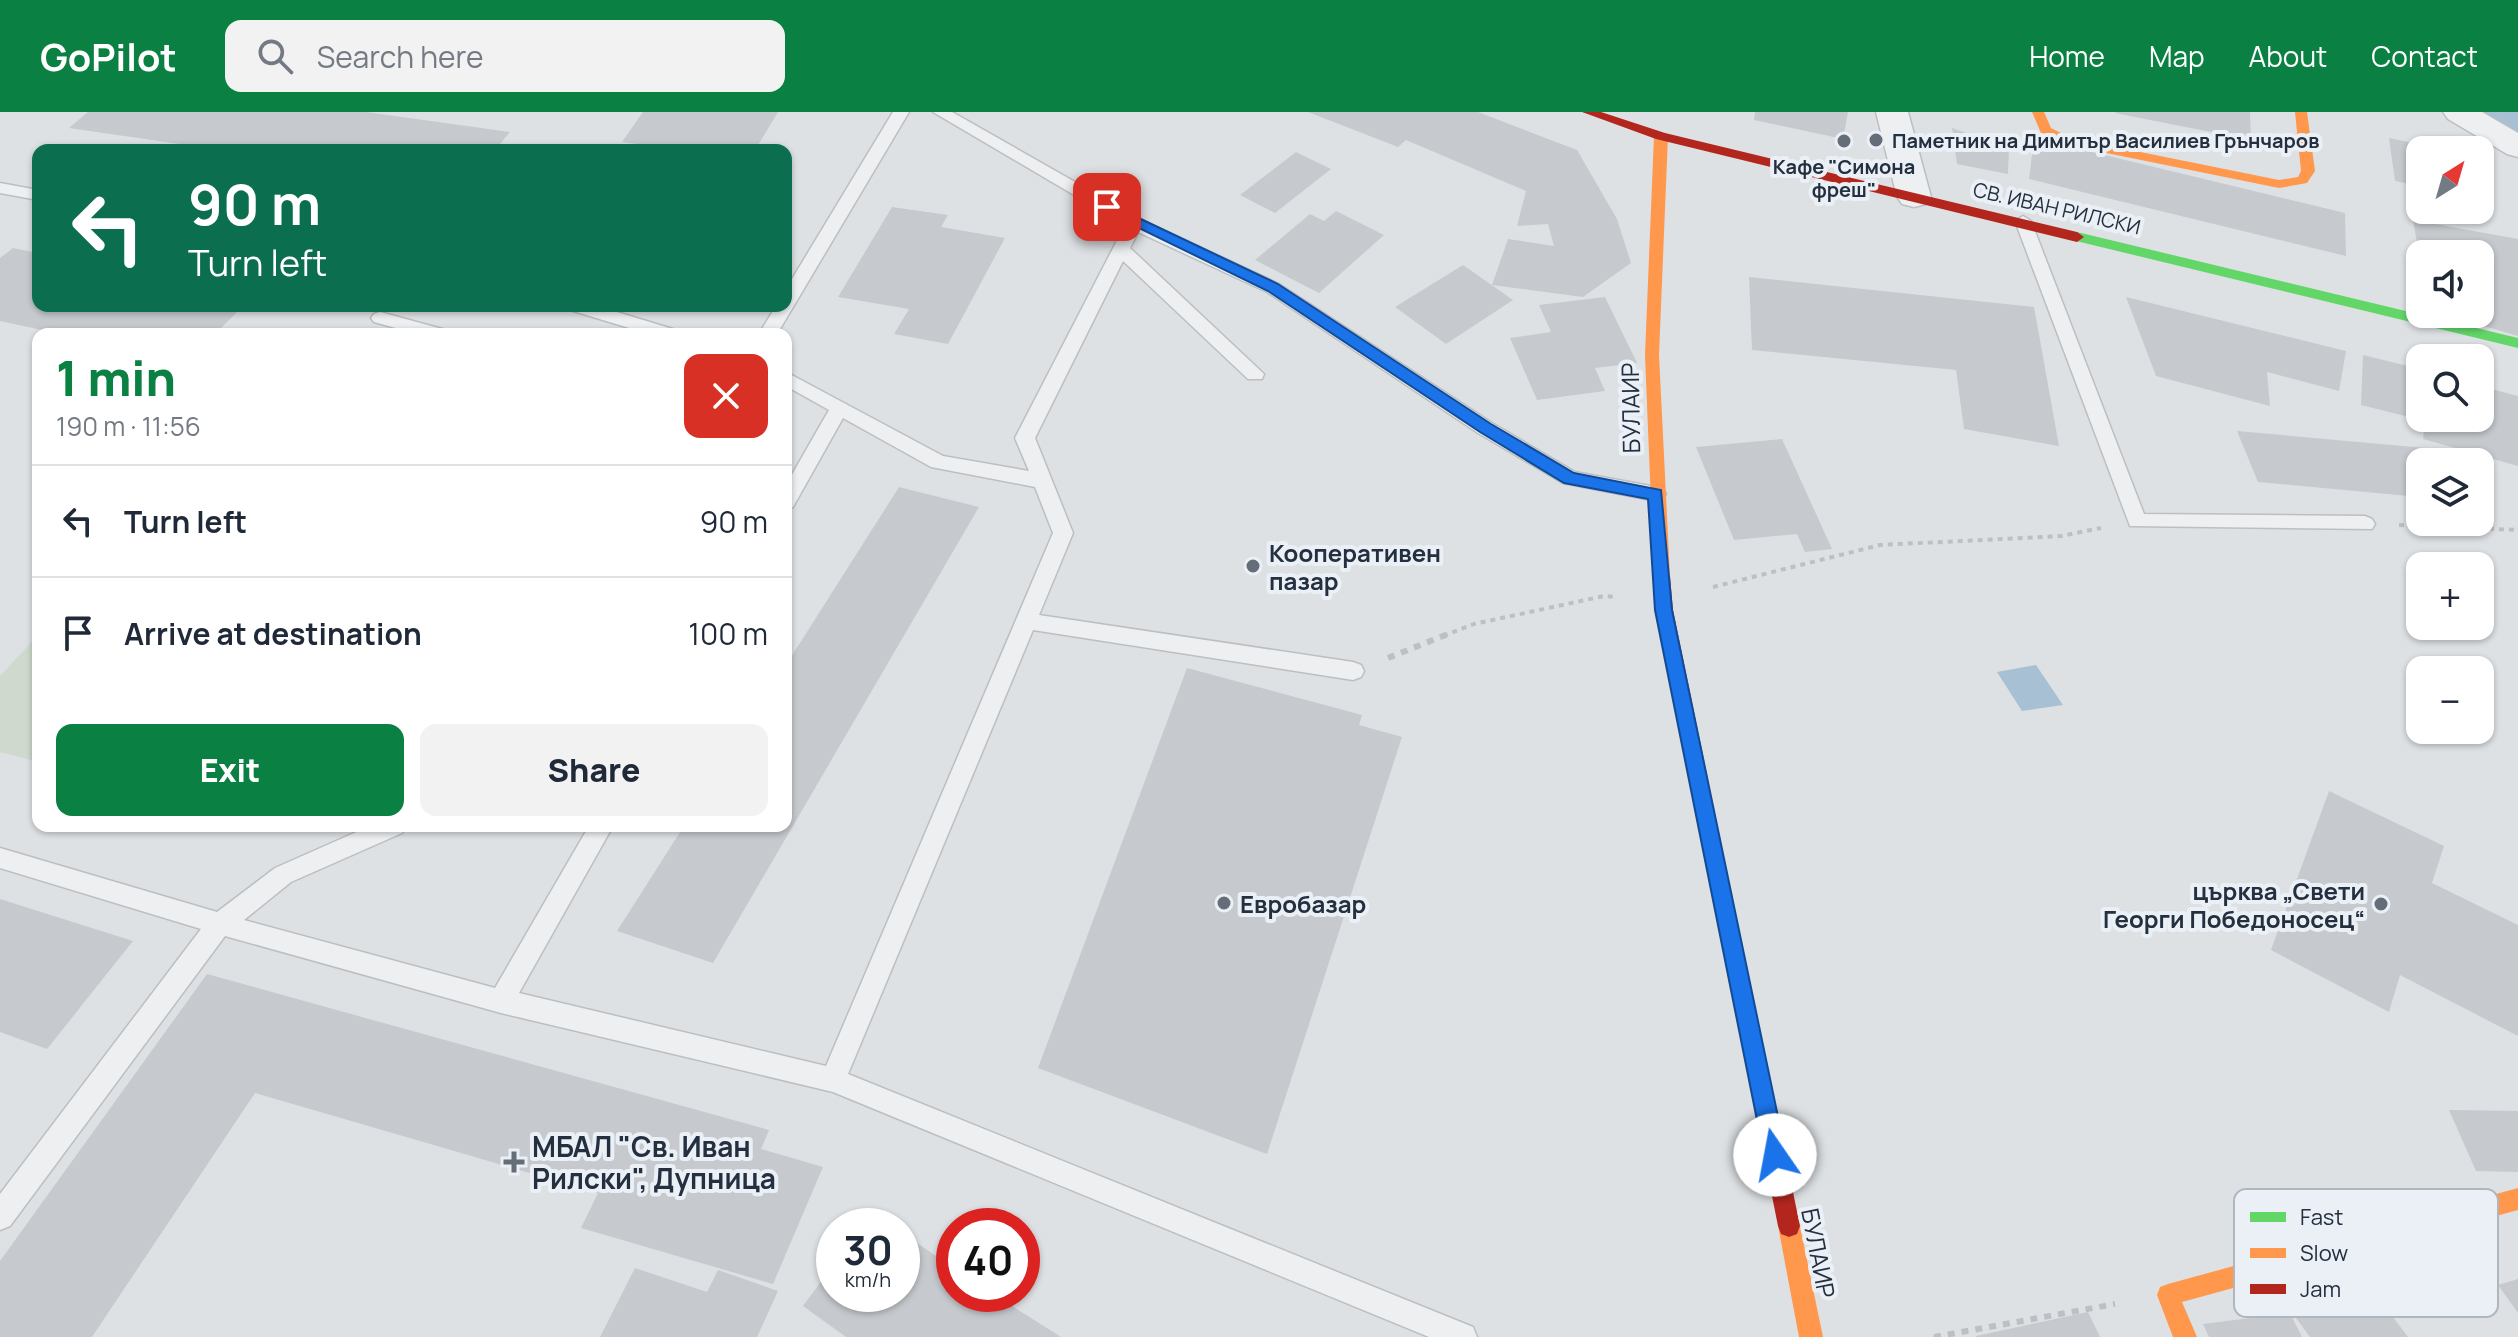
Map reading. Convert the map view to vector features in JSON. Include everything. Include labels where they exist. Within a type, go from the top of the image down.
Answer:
[{"type":"street","name":"СВ. ИВАН РИЛСКИ","points":[[1588,112],[1661,136],[2518,343]]},
{"type":"street","points":[[1892,112],[1914,197]]},
{"type":"street","points":[[2038,112],[2046,130],[2067,141],[2279,184],[2302,180],[2308,171],[2301,112]]},
{"type":"street","points":[[2459,112],[2518,147]]},
{"type":"street","name":"БУЛАИР","points":[[1661,136],[1661,197],[1652,317],[1656,494],[1663,600],[1811,1337]]},
{"type":"street","points":[[2498,1204],[2518,1199]]},
{"type":"street","points":[[2185,1337],[2168,1295],[2234,1277]]},
{"type":"lane","points":[[792,293],[901,112]]},
{"type":"lane","points":[[941,112],[1134,223],[1273,288],[1485,428],[1570,478],[1656,494]]},
{"type":"lane","points":[[0,188],[32,194]]},
{"type":"lane","points":[[2023,221],[2137,521],[2365,524]]},
{"type":"lane","points":[[833,1080],[1063,533],[1025,438],[1134,223]]},
{"type":"lane","points":[[1121,249],[1255,374]]},
{"type":"lane","points":[[596,312],[650,328]]},
{"type":"lane","points":[[380,318],[418,328]]},
{"type":"lane","points":[[792,382],[938,462],[1043,481]]},
{"type":"lane","points":[[792,491],[839,409]]},
{"type":"lane","points":[[1026,621],[1353,671]]},
{"type":"lane","points":[[0,1216],[220,924],[283,875],[380,832]]},
{"type":"lane","points":[[501,1001],[598,832]]},
{"type":"lane","points":[[0,858],[220,924],[501,1001],[833,1080],[1463,1337]]},
{"type":"path","points":[[1353,671],[1474,624],[1604,596],[1663,600],[1880,545],[2061,536],[2137,521]]},
{"type":"path","points":[[2365,524],[2518,530]]},
{"type":"path","points":[[1934,1337],[2168,1295]]},
{"type":"shaded area","points":[[32,641],[32,760],[0,752],[0,676]]},
{"type":"water","points":[[2036,665],[2063,705],[2022,711],[1997,672]]},
{"type":"building","points":[[88,112],[366,112],[510,132],[500,144],[180,144],[69,128]]},
{"type":"building","points":[[643,112],[778,112],[759,144],[622,142]]},
{"type":"building","points":[[1308,112],[1478,112],[1577,150],[1617,219],[1631,263],[1583,297],[1492,285],[1508,239],[1554,246],[1548,224],[1517,226],[1526,191],[1406,140],[1398,147]]},
{"type":"building","points":[[1755,112],[1848,112],[1843,139],[1754,120]]},
{"type":"building","points":[[2250,112],[2251,140],[2115,113]]},
{"type":"building","points":[[1952,128],[2009,148],[2008,174],[1957,164]]},
{"type":"building","points":[[2034,138],[2345,213],[2346,256],[2029,179]]},
{"type":"building","points":[[2389,138],[2406,142],[2406,183],[2395,181]]},
{"type":"building","points":[[1296,152],[1331,169],[1275,213],[1240,195]]},
{"type":"building","points":[[892,207],[948,215],[941,227],[1005,238],[948,344],[894,334],[909,309],[838,297]]},
{"type":"building","points":[[1336,211],[1384,235],[1319,293],[1255,260],[1310,214],[1324,221]]},
{"type":"building","points":[[2414,224],[2435,224],[2518,239],[2518,336],[2491,328],[2494,328],[2494,240],[2417,240]]},
{"type":"building","points":[[13,248],[32,252],[32,312],[237,312],[221,328],[33,328],[0,321],[0,258]]},
{"type":"building","points":[[1463,265],[1513,300],[1446,344],[1395,307]]},
{"type":"building","points":[[1749,277],[2034,307],[2059,446],[1964,429],[1956,370],[1752,350]]},
{"type":"building","points":[[1605,297],[1637,363],[1595,368],[1605,391],[1537,400],[1510,338],[1551,332],[1539,305]]},
{"type":"building","points":[[2126,297],[2346,351],[2339,391],[2267,372],[2270,406],[2156,376]]},
{"type":"building","points":[[2363,355],[2406,366],[2406,416],[2361,405]]},
{"type":"building","points":[[2494,390],[2518,396],[2518,466],[2494,459],[2494,448],[2455,448],[2423,439],[2424,432],[2494,432]]},
{"type":"building","points":[[2237,431],[2425,448],[2406,448],[2406,496],[2258,482]]},
{"type":"building","points":[[1782,439],[1832,549],[1805,552],[1797,534],[1734,540],[1696,447]]},
{"type":"building","points":[[899,487],[979,507],[792,828],[792,656]]},
{"type":"building","name":"Евробазар","points":[[1187,668],[1362,715],[1359,725],[1402,737],[1267,1154],[1038,1068]]},
{"type":"building","name":"църква „Свети Георги Победоносец“","points":[[2329,791],[2444,846],[2432,883],[2518,925],[2518,1036],[2400,975],[2389,1012],[2271,950]]},
{"type":"building","points":[[680,832],[789,832],[713,963],[617,931]]},
{"type":"building","points":[[0,899],[133,941],[47,1049],[0,1032]]},
{"type":"building","points":[[207,974],[769,1130],[761,1149],[823,1167],[773,1284],[581,1228],[598,1193],[255,1093],[92,1337],[0,1337],[0,1261]]},
{"type":"building","points":[[2449,1110],[2518,1111],[2518,1172],[2476,1171]]},
{"type":"building","points":[[920,1245],[936,1256],[936,1312],[1021,1312],[1061,1337],[846,1337],[803,1306],[816,1288],[816,1312],[920,1312]]},
{"type":"building","points":[[635,1268],[707,1292],[718,1270],[778,1291],[757,1337],[600,1337]]},
{"type":"building","points":[[2518,1279],[2518,1313],[2498,1285]]},
{"type":"building","points":[[2088,1312],[2100,1337],[1976,1337],[1976,1336]]},
{"type":"building","points":[[2258,1317],[2292,1317],[2302,1337],[2209,1337],[2203,1324]]},
{"type":"building","points":[[2393,1317],[2408,1337],[2310,1337],[2296,1318]]},
{"type":"waterway","points":[[2505,112],[2518,118]]},
{"type":"traffic: fast","points":[[2077,237],[2518,343]]},
{"type":"traffic: slow","points":[[2038,112],[2046,130],[2067,141],[2279,184],[2302,180],[2308,171],[2301,112]]},
{"type":"traffic: slow","points":[[1661,136],[1652,355],[1662,576]]},
{"type":"traffic: slow","points":[[2498,1204],[2518,1199]]},
{"type":"traffic: slow","points":[[1789,1226],[1811,1337]]},
{"type":"traffic: slow","points":[[2185,1337],[2168,1295],[2234,1277]]},
{"type":"traffic: jam","points":[[1588,112],[1661,136],[2077,237]]},
{"type":"traffic: jam","points":[[1662,576],[1664,610],[1789,1226]]},
{"type":"place","name":"Паметник на Димитър Василиев Грънчаров","points":[[1876,140]]},
{"type":"place","name":"Кафе \"Симона фреш\"","points":[[1844,141]]},
{"type":"place","name":"Кооперативен пазар","points":[[1253,566]]},
{"type":"place","name":"Евробазар","points":[[1224,903]]},
{"type":"place","name":"църква „Свети Георги Победоносец“","points":[[2381,904]]},
{"type":"place","name":"МБАЛ \"Св. Иван Рилски\", Дупница","points":[[514,1162]]},
{"type":"route","points":[[1107,207],[1134,223],[1273,288],[1485,428],[1570,478],[1656,494],[1664,610],[1775,1155]]}]
